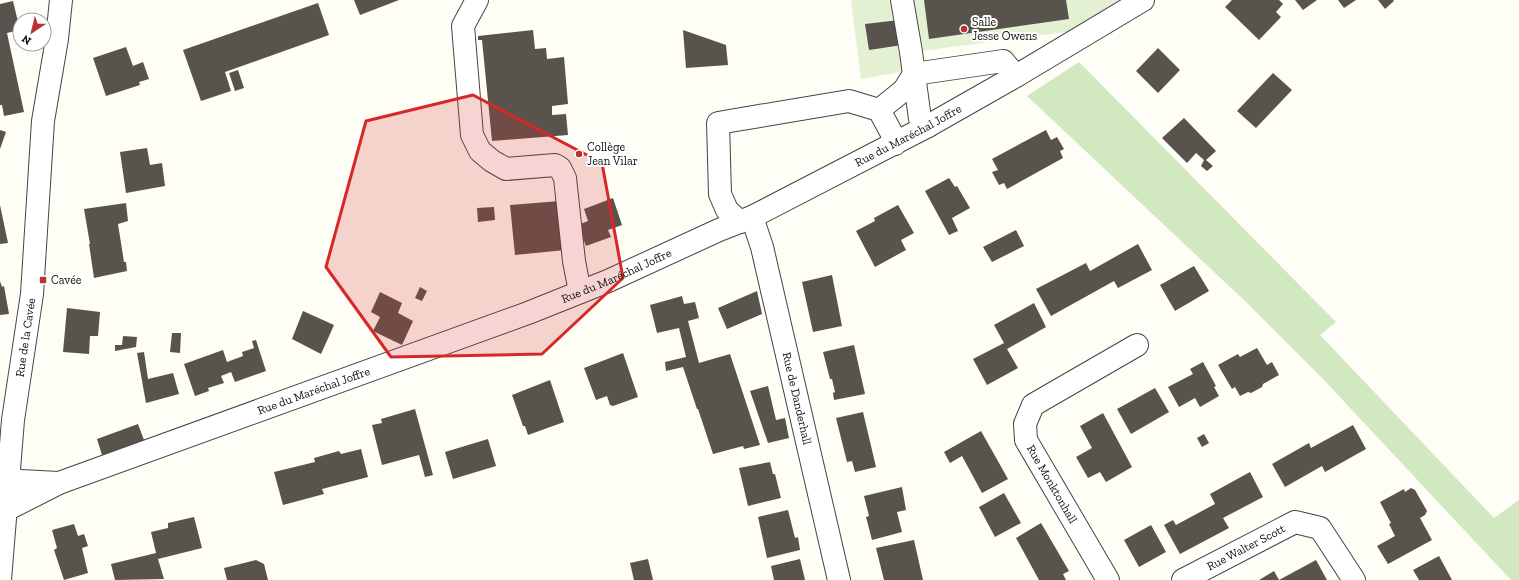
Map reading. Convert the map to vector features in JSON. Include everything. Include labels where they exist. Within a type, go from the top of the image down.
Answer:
[{"type":"street","name":"Rue de la Cavée","points":[[0,580],[3,512],[8,478],[13,420],[32,294],[43,121],[61,0]]},
{"type":"street","points":[[477,0],[463,26],[472,135],[480,151],[492,161],[506,169],[555,165],[560,168],[565,178],[574,261],[580,292]]},
{"type":"street","points":[[902,0],[920,119],[928,126]]},
{"type":"street","name":"Rue du Maréchal Joffre","points":[[3,512],[59,483],[395,363],[528,314],[608,281],[746,219],[896,144],[1016,76],[1143,0]]},
{"type":"street","points":[[879,110],[904,90],[914,74],[1003,61],[1016,76]]},
{"type":"street","points":[[746,219],[727,210],[720,194],[718,123],[849,101],[879,110],[896,144]]},
{"type":"street","name":"Rue de Danderhall","points":[[746,219],[762,247],[839,580]]},
{"type":"street","name":"Rue Monktonhall","points":[[1108,580],[1026,440],[1025,424],[1033,405],[1137,345]]},
{"type":"street","name":"Rue du Maréchal Joffre","points":[[8,478],[20,481],[59,483]]},
{"type":"street","name":"Rue Walter Scott","points":[[1184,580],[1295,522],[1320,528],[1354,580]]},
{"type":"highlighted area","points":[[473,95],[602,163],[623,278],[542,354],[391,357],[326,267],[366,121]]},
{"type":"green space","points":[[851,0],[1123,0],[1074,31],[905,53],[906,66],[900,72],[861,79]]},
{"type":"green space","points":[[1079,62],[1336,322],[1320,335],[1494,518],[1519,500],[1519,580],[1511,580],[1322,378],[1247,303],[1027,96]]},
{"type":"building","points":[[354,0],[399,0],[360,15]]},
{"type":"building","name":"Salle Jesse Owens","points":[[924,0],[1066,0],[1069,19],[929,39]]},
{"type":"building","points":[[1232,0],[1279,0],[1283,4],[1276,12],[1281,17],[1259,40],[1225,7]]},
{"type":"building","points":[[1295,0],[1317,0],[1303,10]]},
{"type":"building","points":[[1338,0],[1356,0],[1344,8]]},
{"type":"building","points":[[1378,0],[1393,0],[1394,1],[1385,9]]},
{"type":"building","points":[[13,1],[16,12],[12,12],[12,32],[7,33],[24,112],[4,116],[2,105],[0,105],[0,4]]},
{"type":"building","points":[[318,3],[329,35],[225,72],[231,91],[201,101],[183,50]]},
{"type":"building","points":[[899,20],[902,45],[869,50],[865,24]]},
{"type":"building","points":[[533,30],[535,49],[546,48],[547,59],[564,57],[568,104],[552,106],[552,115],[566,114],[568,135],[492,141],[482,40],[478,40],[478,36]]},
{"type":"building","points":[[683,30],[726,45],[728,65],[686,68]]},
{"type":"building","points":[[126,47],[133,66],[143,62],[149,79],[139,82],[140,85],[106,96],[93,58]]},
{"type":"building","points":[[1158,48],[1180,70],[1158,93],[1136,71]]},
{"type":"building","points":[[238,70],[244,88],[235,91],[229,73]]},
{"type":"building","points":[[1273,73],[1292,90],[1256,128],[1237,111]]},
{"type":"building","points":[[1184,118],[1216,151],[1206,160],[1213,166],[1207,171],[1201,166],[1204,160],[1196,153],[1187,163],[1162,138]]},
{"type":"building","points":[[0,130],[6,132],[0,149]]},
{"type":"building","points":[[1046,130],[1051,140],[1057,137],[1064,149],[1060,151],[1063,158],[1007,189],[1004,183],[999,185],[992,172],[998,170],[992,159]]},
{"type":"building","points":[[147,148],[150,165],[162,163],[165,186],[126,193],[120,152]]},
{"type":"building","points":[[949,178],[955,187],[957,186],[970,208],[952,218],[958,231],[949,235],[925,191]]},
{"type":"building","points":[[613,198],[622,225],[608,230],[611,237],[586,246],[578,225],[588,221],[584,209]]},
{"type":"building","points":[[560,201],[565,250],[515,255],[510,205]]},
{"type":"building","points":[[126,203],[128,221],[118,224],[124,262],[126,262],[127,271],[94,278],[84,209]]},
{"type":"building","points":[[0,205],[8,243],[0,244]]},
{"type":"building","points":[[898,205],[914,233],[901,240],[906,250],[875,267],[856,231],[875,221],[874,218]]},
{"type":"building","points":[[494,207],[495,220],[478,222],[477,208]]},
{"type":"building","points":[[1016,230],[1024,246],[992,262],[983,247]]},
{"type":"building","points":[[1138,244],[1152,270],[1118,288],[1114,281],[1051,316],[1036,289],[1086,263],[1090,271]]},
{"type":"building","points":[[1194,266],[1209,291],[1175,311],[1160,285]]},
{"type":"building","points":[[832,275],[842,326],[813,332],[802,282]]},
{"type":"building","points":[[0,281],[2,287],[4,286],[9,314],[0,315]]},
{"type":"building","points":[[420,287],[427,291],[422,301],[415,298]]},
{"type":"building","points":[[757,291],[762,314],[727,329],[718,308]]},
{"type":"building","points":[[380,292],[402,303],[398,313],[413,321],[402,345],[373,331],[380,317],[371,312]]},
{"type":"building","points":[[682,296],[684,304],[695,302],[699,318],[688,321],[699,363],[730,354],[760,445],[744,449],[743,446],[713,454],[683,367],[666,371],[665,362],[686,357],[679,328],[657,333],[650,305]]},
{"type":"building","points":[[1034,303],[1046,327],[1007,349],[1018,368],[987,385],[973,359],[1004,343],[994,325]]},
{"type":"building","points":[[67,308],[100,312],[98,336],[90,336],[89,354],[63,352]]},
{"type":"building","points":[[303,311],[334,325],[321,354],[292,339]]},
{"type":"building","points":[[172,333],[181,333],[180,353],[170,352]]},
{"type":"building","points":[[123,336],[137,337],[136,347],[115,351],[115,345],[122,345]]},
{"type":"building","points":[[256,340],[266,371],[235,382],[231,372],[221,376],[224,383],[208,388],[209,391],[195,396],[184,364],[223,350],[227,362],[243,356],[242,352],[254,348],[252,341]]},
{"type":"building","points":[[854,345],[865,394],[834,400],[833,393],[835,392],[823,352]]},
{"type":"building","points":[[1257,348],[1267,365],[1272,362],[1279,375],[1251,393],[1248,392],[1240,396],[1235,387],[1232,389],[1218,365],[1238,354],[1240,357]]},
{"type":"building","points":[[144,352],[148,379],[173,373],[179,394],[146,403],[137,353]]},
{"type":"building","points":[[623,353],[638,397],[613,406],[610,405],[607,396],[596,400],[584,368]]},
{"type":"building","points":[[1203,362],[1216,386],[1214,387],[1219,396],[1200,407],[1195,398],[1179,407],[1168,387],[1193,374],[1190,369]]},
{"type":"building","points":[[550,380],[564,422],[528,435],[525,426],[523,426],[512,395]]},
{"type":"building","points":[[768,386],[776,420],[785,418],[789,438],[768,443],[750,391]]},
{"type":"building","points":[[1155,388],[1169,412],[1131,434],[1117,409]]},
{"type":"building","points":[[415,409],[433,475],[425,477],[419,455],[382,465],[372,425],[382,423],[381,419]]},
{"type":"building","points":[[863,412],[876,467],[855,472],[852,461],[847,462],[836,418]]},
{"type":"building","points":[[1103,413],[1132,467],[1106,482],[1100,472],[1088,478],[1076,457],[1092,448],[1080,426]]},
{"type":"building","points":[[138,424],[144,440],[102,455],[97,439]]},
{"type":"building","points":[[1353,425],[1366,449],[1325,472],[1322,466],[1285,487],[1272,464],[1309,443],[1311,448]]},
{"type":"building","points":[[981,431],[1008,479],[982,493],[962,456],[950,463],[944,452]]},
{"type":"building","points":[[1204,434],[1209,443],[1202,447],[1197,438]]},
{"type":"building","points":[[488,439],[496,466],[453,479],[445,452]]},
{"type":"building","points":[[361,449],[368,477],[322,489],[324,494],[283,505],[274,472],[315,462],[314,458],[339,451],[341,454]]},
{"type":"building","points":[[770,462],[773,474],[775,474],[781,498],[748,506],[739,468]]},
{"type":"building","points":[[1250,472],[1263,497],[1223,518],[1229,528],[1180,554],[1164,525],[1173,520],[1176,525],[1215,504],[1210,494]]},
{"type":"building","points":[[902,487],[906,510],[897,512],[902,532],[872,540],[866,517],[869,516],[864,496]]},
{"type":"building","points":[[1411,488],[1415,490],[1427,511],[1425,515],[1420,518],[1432,540],[1388,564],[1377,546],[1395,536],[1389,524],[1391,523],[1380,502],[1404,489],[1405,492]]},
{"type":"building","points":[[1004,493],[1021,523],[995,537],[979,507]]},
{"type":"building","points":[[788,510],[795,538],[798,537],[800,550],[767,558],[758,517]]},
{"type":"building","points":[[194,517],[202,548],[158,559],[164,579],[115,580],[111,564],[156,553],[151,532],[168,528],[168,523]]},
{"type":"building","points":[[1041,523],[1069,571],[1063,574],[1066,580],[1039,580],[1016,538]]},
{"type":"building","points":[[74,524],[78,536],[84,534],[88,546],[82,548],[88,573],[64,580],[54,550],[57,548],[52,530]]},
{"type":"building","points":[[1151,525],[1166,552],[1139,567],[1124,540]]},
{"type":"building","points":[[914,540],[923,580],[884,580],[876,548]]},
{"type":"building","points":[[1439,556],[1452,580],[1419,580],[1413,570]]},
{"type":"building","points":[[648,559],[653,580],[634,580],[630,563]]},
{"type":"building","points":[[800,559],[805,580],[774,580],[771,566]]},
{"type":"building","points":[[256,560],[264,564],[268,580],[227,580],[224,568]]},
{"type":"building","points":[[1316,560],[1327,580],[1279,580]]},
{"type":"building","points":[[1274,571],[1279,580],[1259,580]]},
{"type":"place","name":"Salle Jesse Owens","points":[[964,29]]},
{"type":"place","name":"Collège Jean Vilar","points":[[579,154]]},
{"type":"place","name":"Cavée","points":[[43,280]]}]
